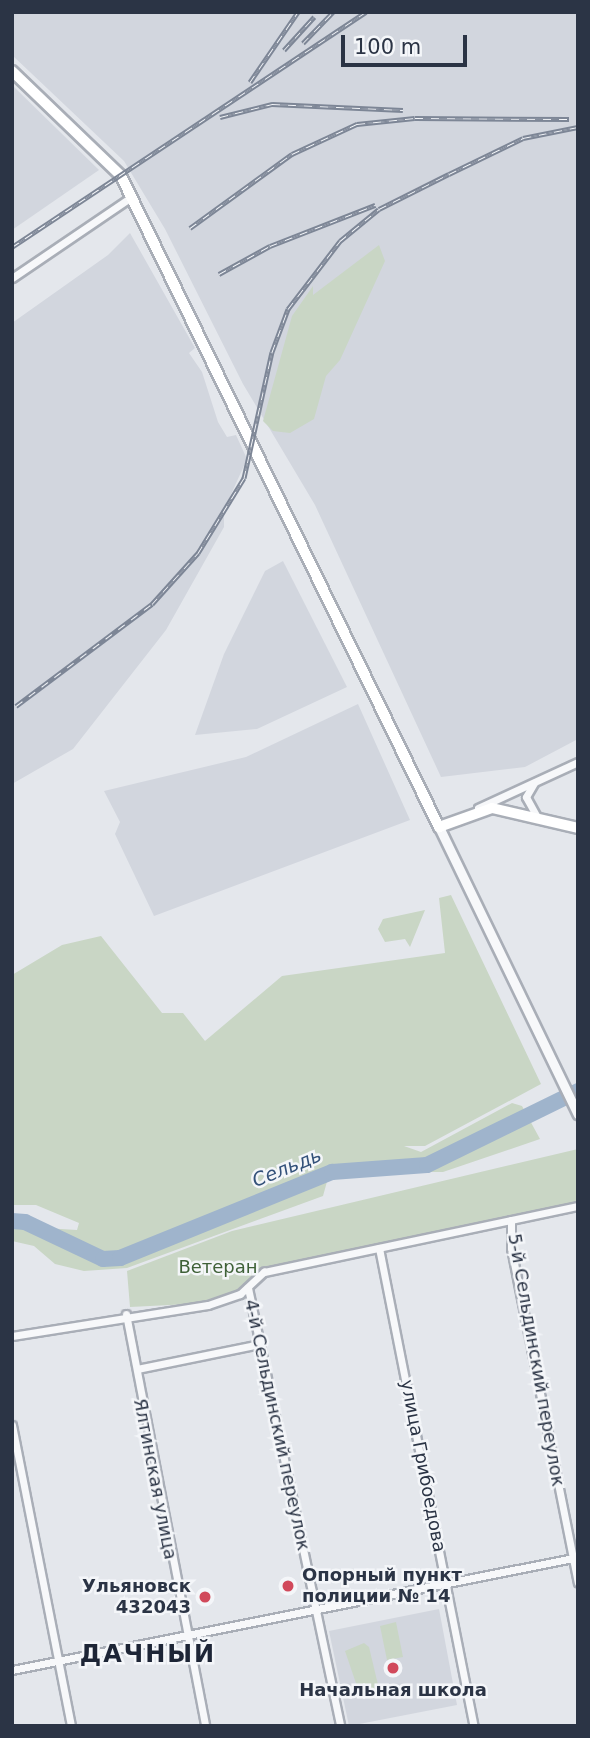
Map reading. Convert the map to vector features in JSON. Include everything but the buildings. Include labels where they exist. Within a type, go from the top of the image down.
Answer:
[{"type":"main road","points":[[12,71],[108,161],[131,197],[439,827],[474,810],[506,808],[578,828]]},
{"type":"street","points":[[12,278],[131,197]]},
{"type":"street","points":[[474,810],[578,762]]},
{"type":"street","points":[[536,782],[526,797],[536,815]]},
{"type":"street","points":[[439,827],[578,1114]]},
{"type":"street","points":[[12,1336],[126,1314],[199,1307],[248,1288],[264,1272],[578,1206]]},
{"type":"street","name":"5-й Сельдинский переулок","points":[[511,1220],[511,1248],[578,1582]]},
{"type":"street","name":"улица Грибоедова","points":[[379,1248],[474,1726]]},
{"type":"street","name":"4-й Сельдинский переулок","points":[[248,1288],[340,1726]]},
{"type":"street","name":"Ялтинская улица","points":[[126,1314],[185,1636],[205,1726]]},
{"type":"street","points":[[137,1369],[260,1344]]},
{"type":"street","points":[[12,1425],[71,1726]]},
{"type":"street","points":[[12,1670],[447,1587],[575,1558]]},
{"type":"shaded area","points":[[12,12],[578,12],[578,739],[525,767],[441,777],[315,505],[243,384],[165,229],[124,161],[12,55]]},
{"type":"shaded area","points":[[12,85],[99,170],[12,230]]},
{"type":"shaded area","points":[[130,233],[195,348],[189,353],[202,372],[218,422],[227,437],[236,435],[247,459],[224,510],[224,527],[166,630],[73,749],[12,784],[12,323],[108,255]]},
{"type":"shaded area","points":[[283,561],[347,687],[257,729],[195,735],[224,654],[265,571]]},
{"type":"shaded area","points":[[358,704],[410,820],[154,916],[115,834],[120,822],[104,791],[246,757]]},
{"type":"shaded area","name":"Начальная школа","points":[[439,1609],[457,1705],[349,1726],[329,1631]]},
{"type":"green space","points":[[379,245],[385,261],[340,360],[326,376],[314,419],[290,433],[273,431],[263,421],[292,316],[313,286],[313,295]]},
{"type":"green space","points":[[451,895],[541,1084],[425,1146],[404,1146],[421,1152],[512,1103],[522,1106],[540,1139],[443,1172],[351,1172],[328,1178],[323,1196],[127,1268],[84,1271],[55,1264],[34,1246],[12,1241],[12,1226],[77,1230],[79,1223],[36,1205],[12,1205],[12,975],[62,945],[101,936],[162,1013],[183,1013],[205,1041],[282,976],[445,953],[439,898]]},
{"type":"green space","points":[[425,910],[410,947],[405,939],[385,942],[378,929],[383,919]]},
{"type":"green space","name":"Ветеран","points":[[578,1149],[578,1204],[261,1271],[233,1294],[190,1304],[130,1307],[127,1271],[232,1231]]},
{"type":"green space","points":[[396,1622],[403,1657],[387,1660],[380,1626]]},
{"type":"green space","points":[[364,1643],[369,1647],[379,1689],[360,1695],[345,1651]]},
{"type":"waterway","name":"Сельдь","points":[[12,1221],[25,1222],[103,1259],[120,1258],[332,1172],[427,1165],[578,1091]]},
{"type":"railway","points":[[250,82],[298,12]]},
{"type":"railway","points":[[303,43],[333,12]]},
{"type":"railway","points":[[12,247],[366,12]]},
{"type":"railway","points":[[284,50],[314,17]]},
{"type":"railway","points":[[220,117],[272,104],[403,110]]},
{"type":"railway","points":[[190,228],[292,154],[357,124],[415,118],[569,119]]},
{"type":"railway","points":[[16,706],[152,604],[198,553],[244,478],[272,352],[288,309],[340,241],[379,209],[523,138],[578,127]]},
{"type":"railway","points":[[219,274],[270,246],[375,205]]},
{"type":"place","name":"Опорный пункт полиции № 14","points":[[288,1586]]},
{"type":"place","name":"Ульяновск 432043","points":[[205,1597]]},
{"type":"place","name":"Начальная школа","points":[[393,1668]]},
{"type":"district","name":"ДАЧНЫЙ","points":[[148,1655]]}]
